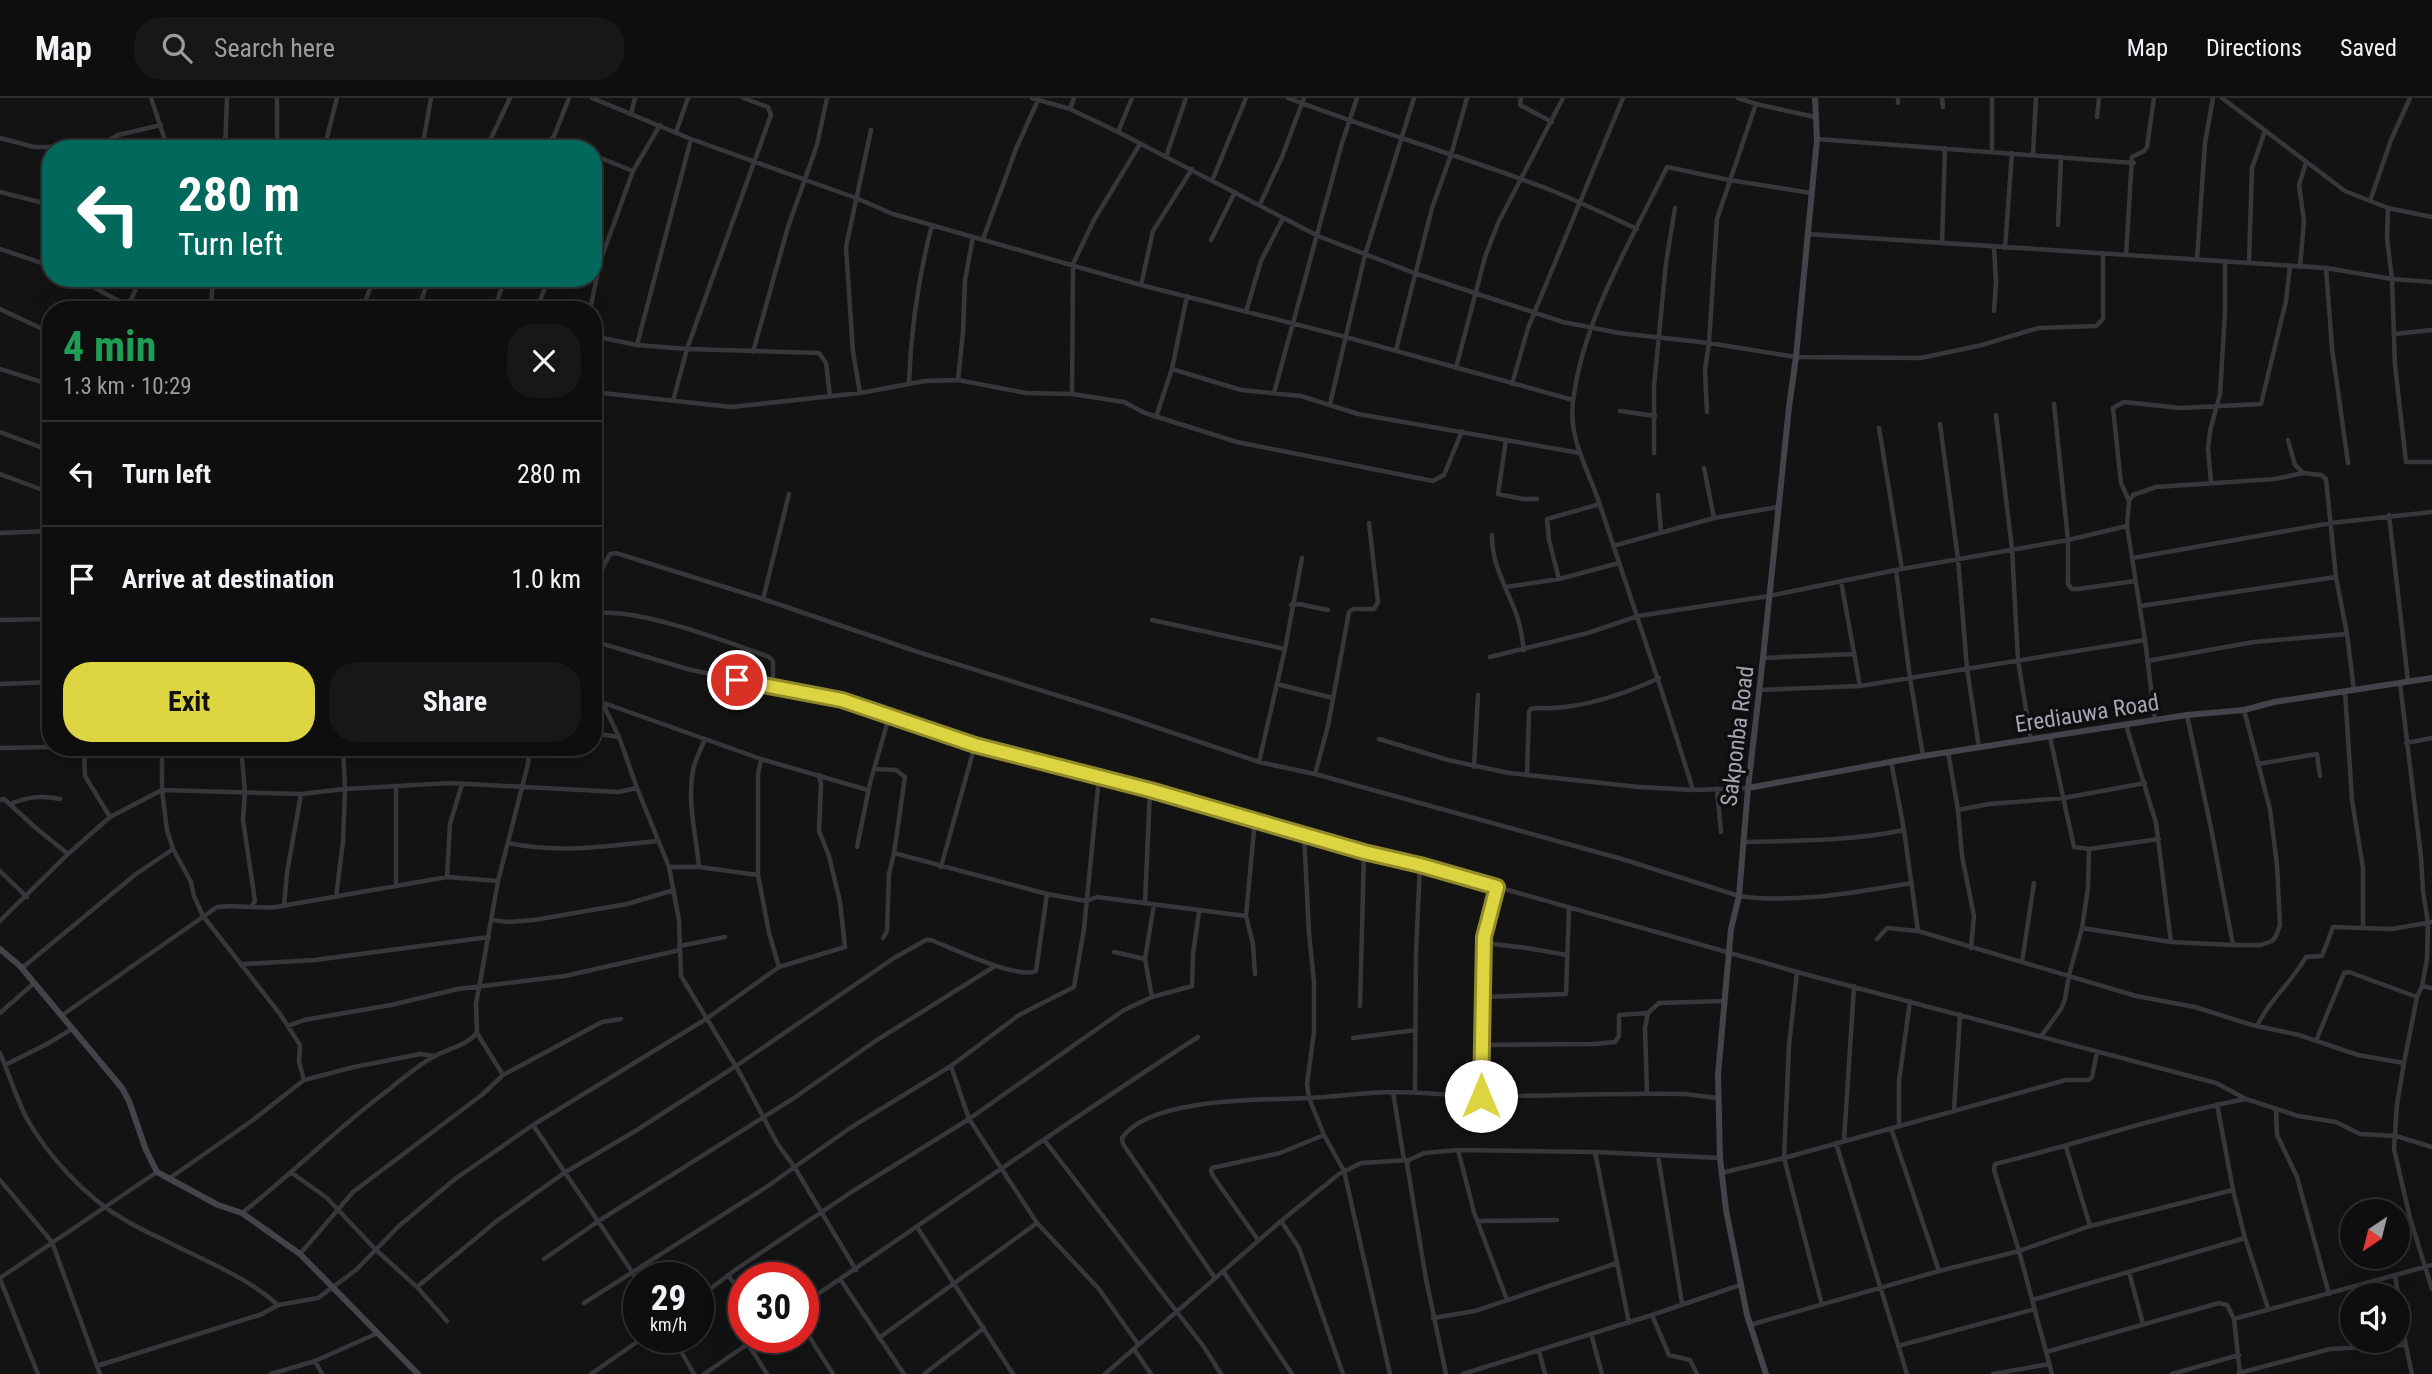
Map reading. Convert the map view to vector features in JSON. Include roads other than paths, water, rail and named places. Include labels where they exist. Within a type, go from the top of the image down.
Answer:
[{"type":"street","points":[[151,98],[165,140]]},
{"type":"street","points":[[225,140],[227,98]]},
{"type":"street","points":[[277,98],[277,140]]},
{"type":"street","points":[[326,140],[337,98]]},
{"type":"street","points":[[424,140],[431,98]]},
{"type":"street","points":[[490,140],[510,98]]},
{"type":"street","points":[[557,140],[552,138],[569,98]]},
{"type":"street","points":[[592,98],[691,139],[856,198],[893,214],[1141,285],[1346,337],[1573,400]]},
{"type":"street","points":[[631,114],[635,98]]},
{"type":"street","points":[[676,132],[688,98]]},
{"type":"street","points":[[673,401],[687,349],[771,115],[771,110],[762,104],[743,98]]},
{"type":"street","points":[[753,352],[788,227],[817,145],[827,98]]},
{"type":"street","points":[[1070,109],[1074,98]]},
{"type":"street","points":[[1118,132],[1132,98]]},
{"type":"street","points":[[1166,157],[1186,98]]},
{"type":"street","points":[[1212,181],[1246,98]]},
{"type":"street","points":[[1288,98],[1303,101],[1400,139],[1521,180],[1637,229]]},
{"type":"street","points":[[1274,393],[1357,98]]},
{"type":"street","points":[[1330,404],[1365,255],[1414,98]]},
{"type":"street","points":[[1396,351],[1432,208],[1467,98]]},
{"type":"street","points":[[1521,98],[1520,105],[1552,122]]},
{"type":"street","points":[[1456,368],[1489,246],[1563,98]]},
{"type":"street","points":[[1512,384],[1519,354],[1534,314],[1623,98]]},
{"type":"street","points":[[1738,98],[1815,117]]},
{"type":"street","name":"Sakponba Road","points":[[1766,1374],[1740,1285],[1721,1173],[1718,1098],[1729,951],[1739,895],[1748,788],[1796,357],[1817,139],[1815,98]]},
{"type":"street","points":[[1942,98],[1942,107]]},
{"type":"street","points":[[1992,98],[1992,152]]},
{"type":"street","points":[[2033,155],[2036,98]]},
{"type":"street","points":[[2097,117],[2099,98]]},
{"type":"street","points":[[2126,255],[2133,155],[2147,147],[2154,98]]},
{"type":"street","points":[[2197,259],[2206,143],[2213,98]]},
{"type":"street","points":[[2222,98],[2345,191],[2388,208],[2432,217]]},
{"type":"street","points":[[2370,201],[2391,140],[2410,98]]},
{"type":"street","points":[[983,240],[1035,99],[1070,109],[1192,169],[1318,236],[1365,255],[1534,314],[1659,340],[1709,343],[1796,357],[1921,358],[1982,345],[2038,328],[2096,326],[2103,319],[2102,253]]},
{"type":"street","points":[[1260,204],[1282,157],[1303,101]]},
{"type":"street","points":[[1707,412],[1705,370],[1717,219],[1756,104]]},
{"type":"street","points":[[109,140],[118,135],[161,125]]},
{"type":"street","points":[[602,256],[633,171],[660,125]]},
{"type":"street","points":[[860,393],[853,352],[846,247],[872,130]]},
{"type":"street","points":[[2249,263],[2252,169],[2265,131]]},
{"type":"street","points":[[0,138],[42,147]]},
{"type":"street","points":[[637,345],[691,139]]},
{"type":"street","points":[[1817,139],[2134,163]]},
{"type":"street","points":[[1072,394],[1073,264],[1094,220],[1140,144]]},
{"type":"street","points":[[1942,243],[1945,148]]},
{"type":"street","points":[[2004,248],[2012,153]]},
{"type":"street","points":[[2058,225],[2061,157]]},
{"type":"street","points":[[602,159],[633,171]]},
{"type":"street","points":[[2300,267],[2304,221],[2299,185],[2306,163]]},
{"type":"street","points":[[1693,790],[1659,678],[1580,453],[1573,425],[1573,400],[1591,328],[1609,282],[1667,167],[1811,193]]},
{"type":"street","points":[[1141,285],[1153,231],[1192,169]]},
{"type":"street","points":[[0,192],[42,203]]},
{"type":"street","points":[[1210,240],[1235,192]]},
{"type":"street","points":[[1654,453],[1654,386],[1666,263],[1675,208]]},
{"type":"street","points":[[2388,208],[2387,238],[2392,279],[2395,365],[2406,461],[2432,462]]},
{"type":"street","points":[[1246,312],[1261,261],[1283,218]]},
{"type":"street","points":[[909,383],[911,334],[919,271],[932,225]]},
{"type":"street","points":[[1807,234],[2326,268],[2392,279],[2432,282]]},
{"type":"street","points":[[958,380],[965,280],[973,237]]},
{"type":"street","points":[[1993,247],[1996,283],[1994,311]]},
{"type":"street","points":[[0,249],[42,263]]},
{"type":"street","points":[[2211,482],[2208,449],[2220,394],[2225,261]]},
{"type":"street","points":[[2155,720],[2127,526],[2129,501],[2121,483],[2113,408],[2124,402],[2180,408],[2255,406],[2263,402],[2286,301],[2290,266]]},
{"type":"street","points":[[2326,268],[2332,348],[2348,463]]},
{"type":"street","points":[[91,287],[115,301]]},
{"type":"street","points":[[1156,417],[1172,369],[1186,296]]},
{"type":"street","points":[[0,309],[42,329]]},
{"type":"street","points":[[2394,334],[2432,330]]},
{"type":"street","points":[[602,338],[637,345],[687,349],[819,352],[826,363],[830,397]]},
{"type":"street","points":[[0,369],[42,382]]},
{"type":"street","points":[[1172,369],[1241,390],[1288,394],[1358,414],[1580,453]]},
{"type":"street","points":[[602,393],[731,407],[860,393],[909,383],[958,380],[1026,394],[1072,394],[1124,402],[1156,417],[1237,442],[1433,481],[1444,475],[1462,431]]},
{"type":"street","points":[[2054,404],[2068,540],[2068,584],[2072,589],[2136,581]]},
{"type":"street","points":[[1620,411],[1655,416]]},
{"type":"street","points":[[1996,415],[2012,549],[2018,660],[2031,740]]},
{"type":"street","points":[[1940,424],[1958,559],[1967,668],[1979,748]]},
{"type":"street","points":[[1880,428],[1903,569]]},
{"type":"street","points":[[0,432],[42,448]]},
{"type":"street","points":[[1506,440],[1498,494],[1537,499]]},
{"type":"street","points":[[2288,440],[2295,465],[2303,473]]},
{"type":"street","points":[[1704,468],[1714,518]]},
{"type":"street","points":[[2129,501],[2137,492],[2156,487],[2275,479],[2303,473],[2321,475],[2326,479],[2336,577],[2354,690]]},
{"type":"street","points":[[0,474],[42,490]]},
{"type":"street","points":[[763,599],[789,494]]},
{"type":"street","points":[[1658,495],[1661,532]]},
{"type":"street","points":[[1559,579],[1549,540],[1547,519],[1600,504]]},
{"type":"street","points":[[1613,546],[1714,518],[1778,506]]},
{"type":"street","points":[[2133,558],[2331,523],[2432,512]]},
{"type":"street","points":[[2389,516],[2404,682],[2406,743],[2423,891],[2430,922],[2427,959],[2397,1104],[2394,1149],[2398,1173],[2429,1266],[2432,1289]]},
{"type":"street","points":[[1315,774],[1349,612],[1353,609],[1374,609],[1378,603],[1369,523]]},
{"type":"street","points":[[1490,657],[1588,633],[1638,616],[1769,596],[1896,570],[2068,540],[2127,526]]},
{"type":"street","points":[[0,533],[42,531]]},
{"type":"street","points":[[1492,535],[1491,547],[1518,619],[1524,650]]},
{"type":"street","points":[[602,567],[607,557],[616,553],[1259,762],[1315,774],[1622,859],[1739,895],[1756,898],[1810,897],[1912,883]]},
{"type":"street","points":[[1259,762],[1285,649],[1291,605],[1302,558]]},
{"type":"street","points":[[1506,587],[1559,579],[1619,564]]},
{"type":"street","points":[[1896,570],[1923,756]]},
{"type":"street","points":[[2140,606],[2336,577]]},
{"type":"street","points":[[1841,581],[1860,686]]},
{"type":"street","points":[[1291,605],[1328,610]]},
{"type":"street","points":[[602,612],[622,613],[680,628],[769,657],[773,661],[773,687]]},
{"type":"street","points":[[0,620],[42,619]]},
{"type":"street","points":[[1152,620],[1285,649]]},
{"type":"street","points":[[2147,661],[2254,642],[2347,634]]},
{"type":"street","points":[[1759,690],[1860,686],[2145,640]]},
{"type":"street","points":[[602,644],[691,670],[842,700],[975,745],[1150,790],[1797,972],[2216,1083],[2246,1099],[2298,1116],[2336,1122],[2360,1134],[2396,1136],[2432,1147]]},
{"type":"street","points":[[1763,658],[1854,654]]},
{"type":"street","points":[[1527,775],[1528,712],[1531,709],[1592,701],[1642,687],[1659,678]]},
{"type":"street","name":"Erediauwa Road","points":[[1748,788],[1891,761],[2187,715],[2244,710],[2274,702],[2432,678]]},
{"type":"street","points":[[0,684],[42,682]]},
{"type":"street","points":[[1277,684],[1332,698]]},
{"type":"street","points":[[2345,691],[2353,800],[2363,868],[2362,926]]},
{"type":"street","points":[[1474,767],[1478,695]]},
{"type":"street","points":[[602,702],[761,758],[868,790]]},
{"type":"street","points":[[602,704],[619,737],[669,867],[674,890],[681,976],[736,1066],[762,1118],[856,1270]]},
{"type":"street","points":[[609,717],[615,705]]},
{"type":"street","points":[[2082,928],[2171,942],[2261,945],[2272,941],[2280,925],[2277,865],[2270,809],[2244,710]]},
{"type":"street","points":[[2187,715],[2232,945]]},
{"type":"street","points":[[857,847],[868,790],[889,717]]},
{"type":"street","points":[[2126,725],[2160,839],[2171,942]]},
{"type":"street","points":[[602,734],[619,737]]},
{"type":"street","points":[[2050,737],[2074,847],[2090,849],[2160,839]]},
{"type":"street","points":[[2406,743],[2432,738]]},
{"type":"street","points":[[699,867],[697,841],[691,817],[691,795],[693,767],[705,739]]},
{"type":"street","points":[[1379,739],[1474,767],[1527,775],[1639,787],[1693,790],[1748,788]]},
{"type":"street","points":[[941,867],[975,745]]},
{"type":"street","points":[[0,748],[42,747]]},
{"type":"street","points":[[1948,752],[1958,810],[1962,856],[1974,916],[1970,948]]},
{"type":"street","points":[[2258,764],[2316,754],[2320,776]]},
{"type":"street","points":[[84,756],[85,776],[110,817]]},
{"type":"street","points":[[162,756],[162,790],[167,830],[173,849],[191,882],[203,916],[242,964],[300,1045],[299,1062],[304,1080]]},
{"type":"street","points":[[242,756],[245,792],[243,820],[255,901],[251,906]]},
{"type":"street","points":[[336,897],[343,842],[343,756]]},
{"type":"street","points":[[503,1075],[477,1033],[476,1003],[498,881],[527,756]]},
{"type":"street","points":[[761,758],[758,774],[758,875],[769,933],[779,967]]},
{"type":"street","points":[[1891,761],[1918,932]]},
{"type":"street","points":[[875,769],[896,770],[905,777],[890,874],[887,931],[883,938]]},
{"type":"street","points":[[97,1366],[262,1314],[278,1306],[318,1298],[455,1179],[533,1125],[706,1019],[779,967],[841,950],[846,943],[840,902],[829,856],[819,831],[819,775]]},
{"type":"street","points":[[650,1262],[795,1168],[850,1128],[951,1066],[1019,1015],[1074,987],[1084,929],[1099,777]]},
{"type":"street","points":[[821,784],[826,778]]},
{"type":"street","points":[[1958,810],[1989,804],[2064,798],[2145,783]]},
{"type":"street","points":[[0,920],[110,817],[162,790],[301,794],[345,789],[462,784],[618,792],[637,788]]},
{"type":"street","points":[[447,877],[450,824],[462,784]]},
{"type":"street","points":[[396,786],[396,886]]},
{"type":"street","points":[[1717,789],[1721,832]]},
{"type":"street","points":[[1145,903],[1150,790]]},
{"type":"street","points":[[284,906],[301,794]]},
{"type":"street","points":[[10,804],[45,795],[60,799]]},
{"type":"street","points":[[0,800],[4,799],[68,854]]},
{"type":"street","points":[[1255,819],[1246,916],[1253,944],[1255,974]]},
{"type":"street","points":[[1743,842],[1814,840],[1904,830]]},
{"type":"street","points":[[1304,834],[1314,982],[1314,1032],[1307,1084],[1309,1098],[1324,1135],[1344,1171],[1390,1374]]},
{"type":"street","points":[[508,843],[534,849],[563,850],[657,841]]},
{"type":"street","points":[[22,968],[136,874],[173,849]]},
{"type":"street","points":[[2042,1035],[2061,1009],[2082,928],[2090,849]]},
{"type":"street","points":[[1360,1006],[1364,852]]},
{"type":"street","points":[[894,853],[1047,894],[1086,901],[1097,897],[1246,916]]},
{"type":"street","points":[[1415,1093],[1420,865]]},
{"type":"street","points":[[669,867],[699,867],[758,875]]},
{"type":"street","points":[[0,871],[27,897]]},
{"type":"street","points":[[61,1016],[217,907],[284,906],[447,877],[498,881]]},
{"type":"street","points":[[2022,962],[2034,883]]},
{"type":"street","points":[[1481,1096],[1484,943],[1497,887]]},
{"type":"street","points":[[492,920],[534,920],[627,904],[674,890]]},
{"type":"street","points":[[417,1287],[498,1220],[564,1173],[736,1066],[894,958],[926,940],[996,966],[1027,974],[1036,971],[1047,894]]},
{"type":"street","points":[[1152,997],[1145,959],[1154,904]]},
{"type":"street","points":[[1482,997],[1566,994],[1569,907]]},
{"type":"street","points":[[748,1262],[853,1191],[969,1119],[1124,1010],[1152,997],[1192,986],[1199,912]]},
{"type":"street","points":[[2257,1026],[2267,1007],[2298,971],[2306,957],[2322,956],[2333,927],[2392,929],[2430,922]]},
{"type":"street","points":[[1877,939],[1887,928],[1918,932],[2136,996],[2195,1007],[2358,1055],[2404,1063]]},
{"type":"street","points":[[242,964],[314,960],[489,937]]},
{"type":"street","points":[[288,1026],[313,1018],[391,1005],[458,989],[565,976],[725,937]]},
{"type":"street","points":[[1484,943],[1567,955]]},
{"type":"street","points":[[0,949],[22,968],[122,1088],[157,1172],[218,1205],[242,1213],[300,1254],[418,1374]]},
{"type":"street","points":[[1114,952],[1145,959]]},
{"type":"street","points":[[544,1259],[874,1042],[996,966]]},
{"type":"street","points":[[1797,972],[1788,1059],[1783,1158],[1822,1304]]},
{"type":"street","points":[[2316,1041],[2344,973],[2349,972],[2417,997]]},
{"type":"street","points":[[0,1013],[34,983]]},
{"type":"street","points":[[1844,1140],[1854,986]]},
{"type":"street","points":[[2422,986],[2432,988]]},
{"type":"street","points":[[1647,1094],[1645,1028],[1648,1013],[1659,1003],[1724,1001]]},
{"type":"street","points":[[1899,1126],[1899,1081],[1910,1001]]},
{"type":"street","points":[[1481,1045],[1615,1042],[1619,1036],[1619,1015],[1648,1013]]},
{"type":"street","points":[[1954,1111],[1960,1014]]},
{"type":"street","points":[[300,1254],[338,1209],[370,1178],[483,1094],[503,1075],[602,1023],[621,1019]]},
{"type":"street","points":[[5,1065],[72,1029]]},
{"type":"street","points":[[1353,1038],[1416,1030]]},
{"type":"street","points":[[242,1213],[385,1092],[435,1056],[467,1042],[477,1033]]},
{"type":"street","points":[[819,1293],[1093,1105],[1198,1037]]},
{"type":"street","points":[[1721,1173],[2066,1080],[2091,1079],[2097,1052]]},
{"type":"street","points":[[0,1053],[26,1116],[62,1167],[124,1220],[231,1273],[278,1306]]},
{"type":"street","points":[[169,1179],[304,1080],[420,1054],[435,1056]]},
{"type":"street","points":[[951,1066],[969,1119],[1002,1170],[1037,1223],[1099,1289],[1151,1374]]},
{"type":"street","points":[[1393,1092],[1433,1318],[1446,1374]]},
{"type":"street","points":[[1215,1278],[1123,1144],[1125,1132],[1153,1116],[1175,1109],[1262,1098],[1309,1098],[1393,1092],[1481,1096],[1685,1094],[1718,1098]]},
{"type":"street","points":[[2052,1374],[1993,1166],[2066,1147],[2141,1122],[2246,1099]]},
{"type":"street","points":[[2217,1104],[2233,1190],[2245,1238],[2268,1308]]},
{"type":"street","points":[[2276,1109],[2277,1135],[2298,1177],[2329,1294]]},
{"type":"street","points":[[533,1125],[625,1262]]},
{"type":"street","points":[[1891,1128],[1939,1271]]},
{"type":"street","points":[[1258,1240],[1210,1171],[1212,1168],[1280,1153],[1324,1135]]},
{"type":"street","points":[[1045,1140],[1204,1346],[1221,1374]]},
{"type":"street","points":[[1836,1143],[1907,1374]]},
{"type":"street","points":[[2066,1147],[2090,1226]]},
{"type":"street","points":[[1458,1150],[1474,1212],[1507,1300]]},
{"type":"street","points":[[1105,1374],[1281,1221],[1344,1171],[1361,1163],[1407,1160],[1424,1153],[1458,1150],[1595,1152],[1720,1158]]},
{"type":"street","points":[[1595,1152],[1629,1322]]},
{"type":"street","points":[[1658,1156],[1682,1304]]},
{"type":"street","points":[[38,1374],[0,1279],[157,1172]]},
{"type":"street","points":[[292,1173],[338,1209],[376,1250],[417,1287],[447,1321]]},
{"type":"street","points":[[0,1180],[52,1242],[100,1374]]},
{"type":"street","points":[[1750,1325],[2019,1251],[2090,1226],[2233,1190]]},
{"type":"street","points":[[1479,1221],[1558,1220]]},
{"type":"street","points":[[1281,1221],[1299,1248],[1343,1374]]},
{"type":"street","points":[[1482,1228],[1488,1221]]},
{"type":"street","points":[[878,1338],[1037,1223]]},
{"type":"street","points":[[917,1227],[1013,1374]]},
{"type":"street","points":[[2032,1300],[2245,1238]]},
{"type":"street","points":[[1433,1318],[1475,1311],[1617,1263]]},
{"type":"street","points":[[2234,1319],[2429,1266]]},
{"type":"street","points":[[1223,1271],[1292,1374]]},
{"type":"street","points":[[2129,1272],[2143,1324]]},
{"type":"street","points":[[2395,1275],[2396,1283]]},
{"type":"street","points":[[584,1303],[623,1279]]},
{"type":"street","points":[[840,1279],[904,1374]]},
{"type":"street","points":[[1463,1374],[1740,1285]]},
{"type":"street","points":[[2046,1352],[2219,1303],[2227,1306],[2234,1319],[2240,1373],[2340,1349]]},
{"type":"street","points":[[1898,1346],[2035,1309]]},
{"type":"street","points":[[1652,1315],[1669,1355],[1690,1360],[1697,1374]]},
{"type":"street","points":[[924,1374],[984,1328]]},
{"type":"street","points":[[271,1374],[315,1361],[379,1332]]},
{"type":"street","points":[[1591,1334],[1602,1374]]},
{"type":"street","points":[[1539,1350],[1545,1374]]},
{"type":"street","points":[[590,1374],[623,1351]]},
{"type":"street","points":[[819,1352],[833,1374]]},
{"type":"street","points":[[682,1353],[694,1374]]},
{"type":"street","points":[[704,1374],[735,1353]]},
{"type":"street","points":[[754,1353],[767,1374]]},
{"type":"street","points":[[2408,1353],[2412,1374]]},
{"type":"street","points":[[2172,1374],[2239,1355]]},
{"type":"street","points":[[315,1361],[323,1374]]},
{"type":"street","points":[[1993,1374],[2049,1364]]},
{"type":"street","points":[[1497,1365],[1498,1374]]}]
